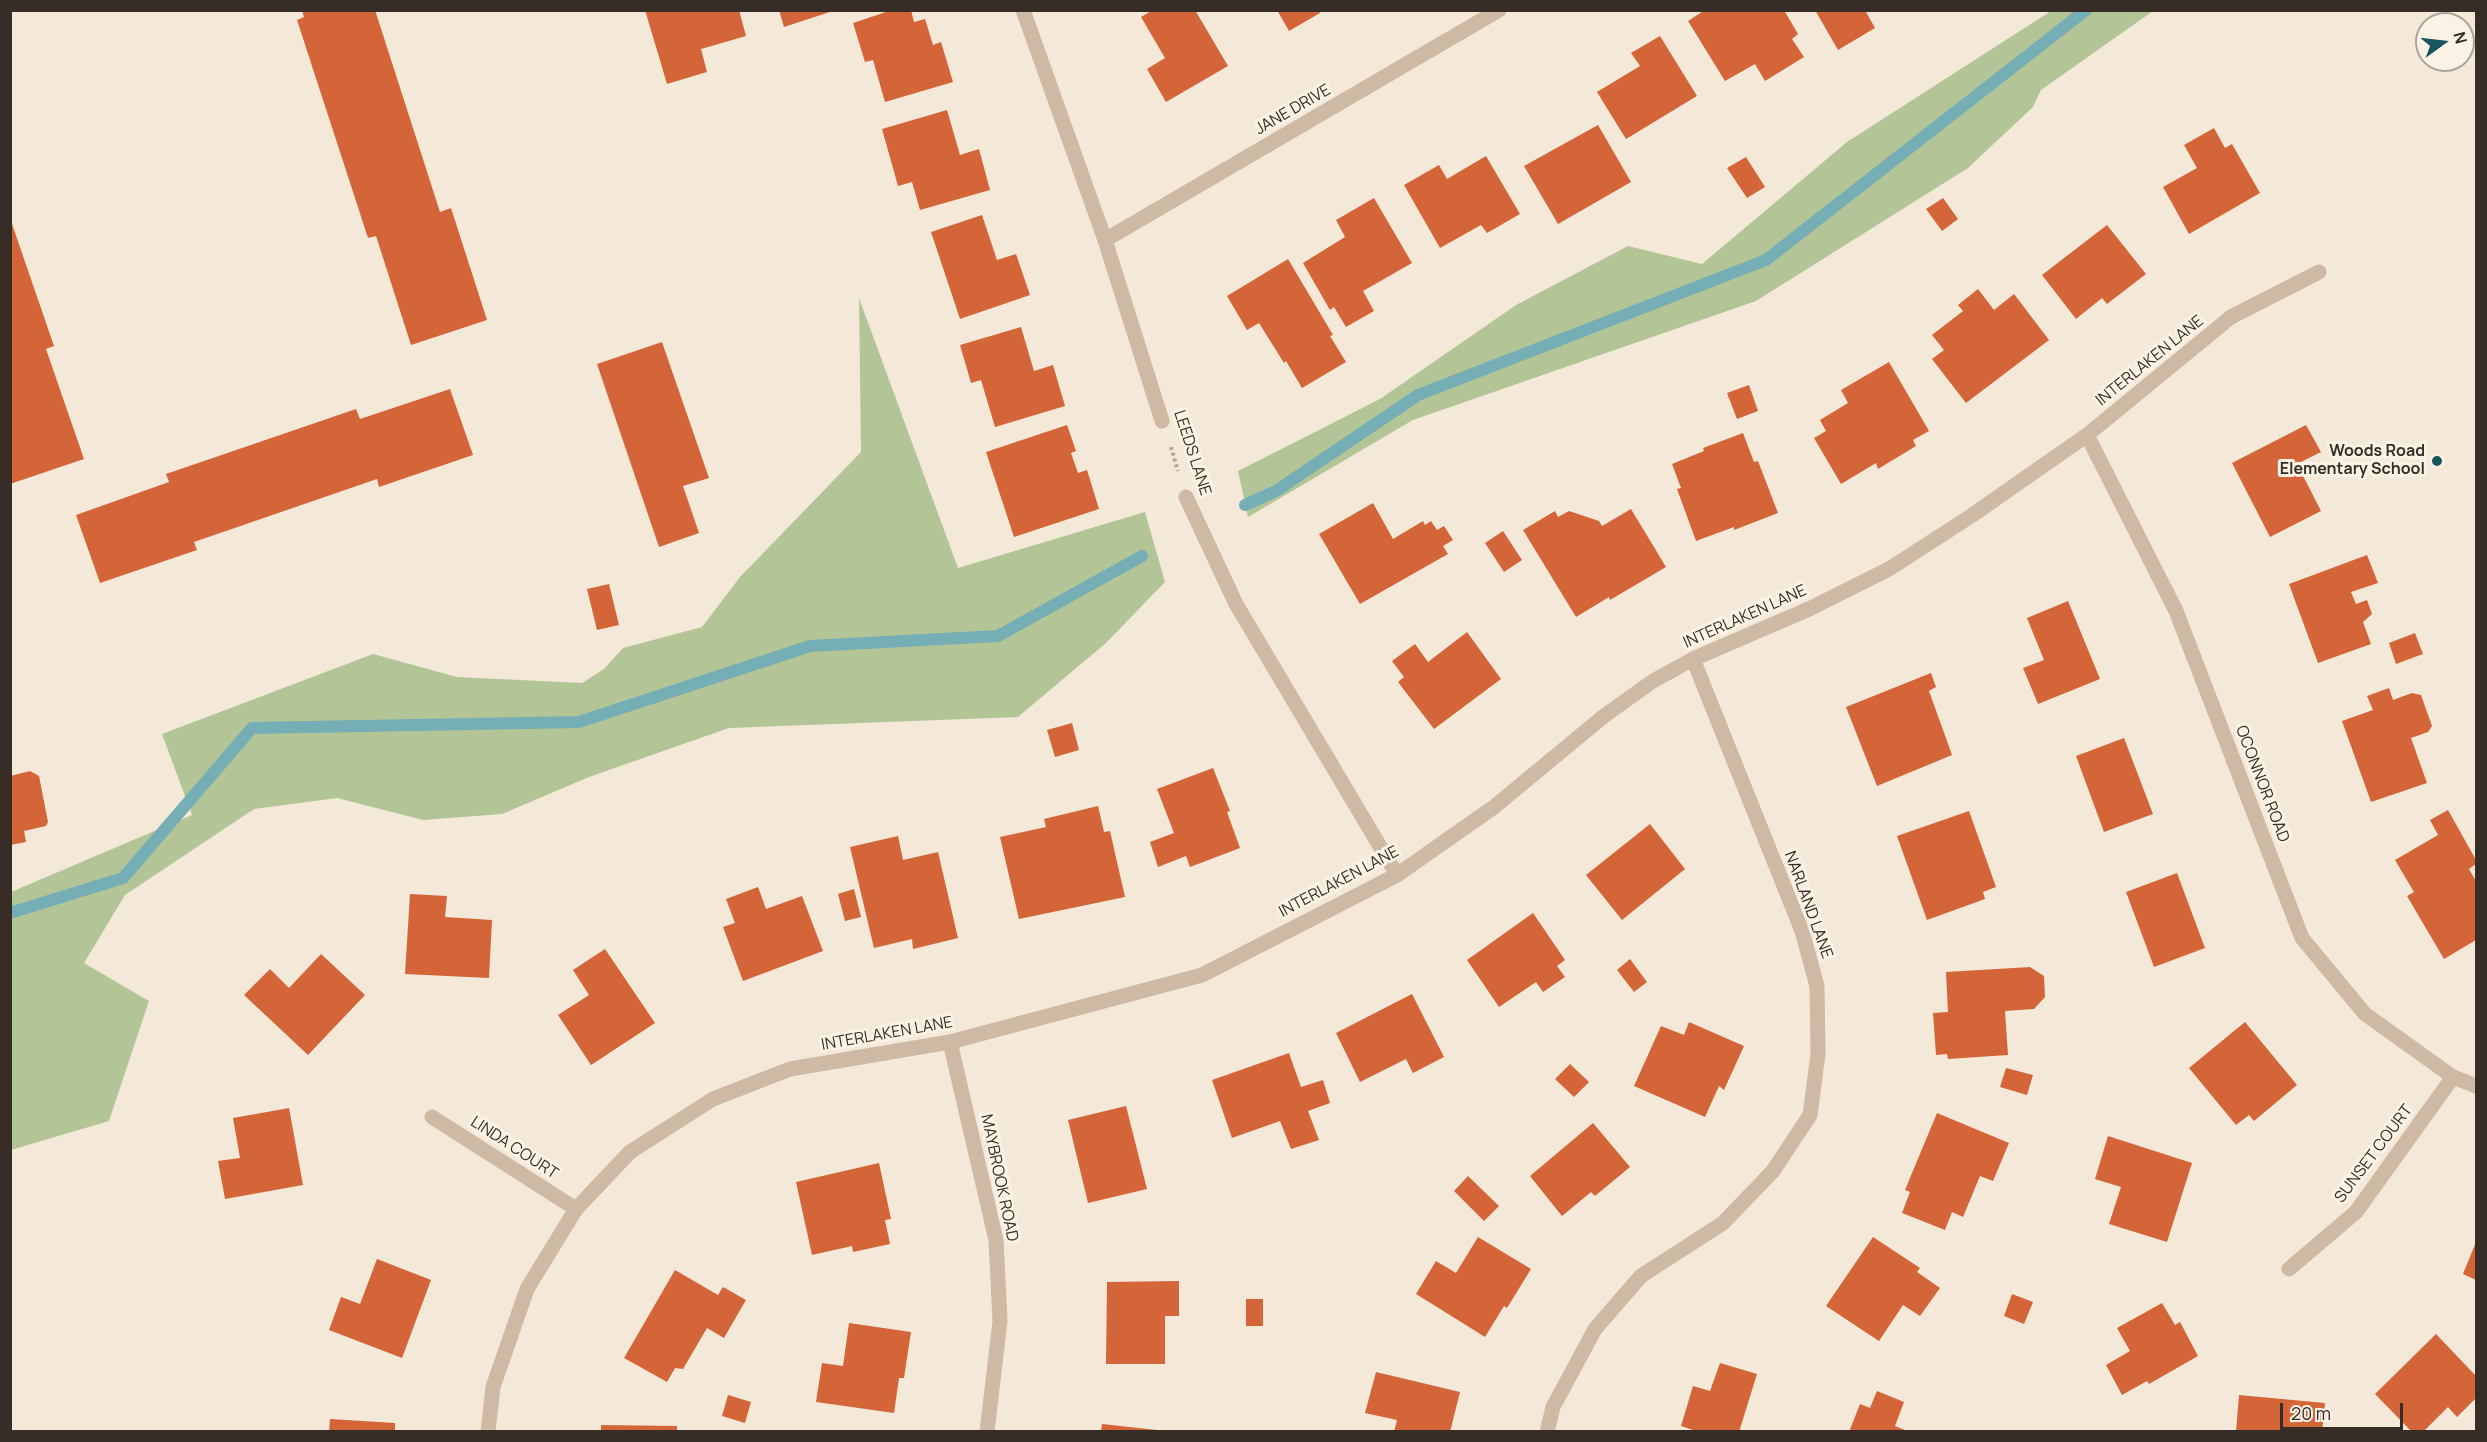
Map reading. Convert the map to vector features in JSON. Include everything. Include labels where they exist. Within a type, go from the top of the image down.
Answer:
[{"type":"street","name":"LEEDS LANE","points":[[1023,10],[1105,240],[1162,421]]},
{"type":"street","name":"JANE DRIVE","points":[[1105,240],[1499,10]]},
{"type":"street","name":"INTERLAKEN LANE","points":[[488,1431],[493,1388],[527,1289],[576,1209],[630,1152],[712,1099],[790,1069],[950,1042],[1202,975],[1397,874],[1494,807],[1623,702],[1653,681],[1693,659],[1809,609],[1889,569],[1971,516],[2087,435],[2231,317],[2319,272]]},
{"type":"street","name":"OCONNOR ROAD","points":[[2087,435],[2176,611],[2302,938],[2365,1014],[2452,1077],[2476,1086]]},
{"type":"street","name":"LEEDS LANE","points":[[1186,497],[1236,604],[1397,874]]},
{"type":"street","name":"NARLAND LANE","points":[[1547,1431],[1553,1407],[1595,1329],[1641,1276],[1723,1223],[1773,1171],[1810,1115],[1818,1054],[1817,986],[1802,931],[1693,659]]},
{"type":"street","name":"MAYBROOK ROAD","points":[[950,1042],[996,1240],[1000,1320],[987,1431]]},
{"type":"street","name":"SUNSET COURT","points":[[2289,1269],[2356,1212],[2452,1077]]},
{"type":"street","name":"LINDA COURT","points":[[432,1117],[576,1209]]},
{"type":"path","name":"LEEDS LANE","points":[[1162,421],[1186,497]]},
{"type":"green space","points":[[2051,11],[2153,11],[2041,90],[2033,107],[1968,168],[1756,301],[1413,420],[1248,517],[1238,471],[1380,399],[1516,305],[1628,246],[1702,264],[1847,142]]},
{"type":"green space","points":[[859,298],[958,568],[1145,512],[1165,582],[1106,643],[1018,717],[729,728],[589,777],[502,814],[423,820],[337,798],[254,809],[125,895],[84,963],[149,1001],[109,1121],[11,1150],[11,892],[192,815],[162,734],[373,654],[457,677],[582,683],[604,669],[623,648],[702,627],[740,577],[861,452]]},
{"type":"building","points":[[302,10],[375,10],[440,212],[451,208],[487,320],[411,345],[376,236],[368,238],[297,20],[304,17]]},
{"type":"building","points":[[645,10],[739,10],[746,36],[701,49],[707,72],[667,84]]},
{"type":"building","points":[[779,10],[833,10],[833,11],[784,27]]},
{"type":"building","points":[[892,10],[911,10],[914,22],[925,19],[933,45],[941,42],[953,82],[885,102],[873,60],[865,62],[853,23]]},
{"type":"building","points":[[1153,10],[1195,10],[1228,66],[1166,102],[1147,69],[1165,58],[1141,17]]},
{"type":"building","points":[[1277,10],[1319,10],[1320,13],[1289,31]]},
{"type":"building","points":[[1705,10],[1784,10],[1798,34],[1792,39],[1804,57],[1765,81],[1755,64],[1725,81],[1688,21]]},
{"type":"building","points":[[1815,10],[1865,10],[1875,28],[1838,50]]},
{"type":"building","points":[[1660,36],[1697,96],[1626,139],[1597,92],[1640,66],[1631,53]]},
{"type":"building","points":[[947,110],[960,155],[979,149],[990,190],[920,210],[912,182],[898,186],[882,129]]},
{"type":"building","points":[[1598,125],[1631,182],[1558,224],[1524,166]]},
{"type":"building","points":[[2214,128],[2225,148],[2232,144],[2260,193],[2189,234],[2163,187],[2197,168],[2184,145]]},
{"type":"building","points":[[1486,156],[1520,214],[1487,233],[1481,225],[1440,248],[1404,185],[1439,165],[1447,179]]},
{"type":"building","points":[[1746,157],[1765,187],[1747,198],[1727,168]]},
{"type":"building","points":[[1374,198],[1412,263],[1363,291],[1374,311],[1346,327],[1334,307],[1330,310],[1303,263],[1345,237],[1336,220]]},
{"type":"building","points":[[1943,198],[1958,219],[1942,231],[1926,209]]},
{"type":"building","points":[[982,215],[997,260],[1016,254],[1030,295],[960,319],[931,232]]},
{"type":"building","points":[[11,221],[54,346],[46,349],[84,459],[10,484]]},
{"type":"building","points":[[2107,225],[2146,274],[2107,304],[2102,298],[2076,319],[2042,275]]},
{"type":"building","points":[[1288,259],[1333,335],[1330,336],[1346,362],[1302,388],[1259,323],[1247,330],[1227,296]]},
{"type":"building","points":[[1978,289],[1994,310],[2014,294],[2049,340],[1966,403],[1932,359],[1944,350],[1932,335],[1963,311],[1958,305]]},
{"type":"building","points":[[1021,327],[1034,371],[1053,365],[1065,406],[995,427],[981,380],[971,383],[960,345]]},
{"type":"building","points":[[662,342],[709,478],[683,486],[699,533],[659,547],[597,364]]},
{"type":"building","points":[[1889,362],[1929,431],[1913,440],[1916,446],[1878,469],[1876,463],[1841,484],[1814,438],[1826,431],[1820,420],[1848,403],[1841,390]]},
{"type":"building","points":[[1749,385],[1758,411],[1737,419],[1727,393]]},
{"type":"building","points":[[450,389],[473,455],[379,487],[377,479],[194,542],[197,550],[100,583],[76,515],[169,482],[166,474],[356,409],[360,419]]},
{"type":"building","points":[[1067,425],[1076,451],[1071,453],[1078,473],[1087,470],[1099,509],[1014,537],[986,452]]},
{"type":"building","points":[[2306,425],[2321,452],[2297,464],[2321,511],[2270,537],[2232,463]]},
{"type":"building","points":[[1743,433],[1754,462],[1758,461],[1778,513],[1734,530],[1734,527],[1696,541],[1677,489],[1681,488],[1672,464],[1704,451],[1703,448]]},
{"type":"building","points":[[1373,503],[1393,539],[1423,521],[1425,525],[1431,521],[1437,530],[1444,526],[1453,540],[1443,546],[1448,554],[1360,604],[1319,534]]},
{"type":"building","points":[[1631,509],[1666,567],[1576,617],[1523,530],[1555,511],[1558,517],[1569,511],[1599,521],[1602,526]]},
{"type":"building","points":[[1503,531],[1522,560],[1504,572],[1485,543]]},
{"type":"building","points":[[2367,555],[2378,583],[2351,592],[2356,604],[2367,600],[2372,614],[2363,622],[2371,644],[2318,663],[2289,584]]},
{"type":"building","points":[[609,584],[619,625],[597,630],[587,589]]},
{"type":"building","points":[[2068,601],[2100,679],[2038,704],[2023,668],[2044,660],[2027,618]]},
{"type":"building","points":[[1467,632],[1501,679],[1434,729],[1398,682],[1404,677],[1392,661],[1415,644],[1428,662]]},
{"type":"building","points":[[2415,633],[2423,654],[2396,664],[2389,643]]},
{"type":"building","points":[[1931,673],[1936,687],[1929,691],[1952,755],[1877,786],[1846,707]]},
{"type":"building","points":[[2389,688],[2393,700],[2412,693],[2421,695],[2432,726],[2428,732],[2411,738],[2427,783],[2371,802],[2342,721],[2373,710],[2367,696]]},
{"type":"building","points":[[1072,723],[1079,750],[1055,757],[1047,730]]},
{"type":"building","points":[[2124,738],[2153,814],[2104,832],[2076,756]]},
{"type":"building","points":[[1213,768],[1230,811],[1227,812],[1240,848],[1190,867],[1186,856],[1158,867],[1150,842],[1174,833],[1157,789]]},
{"type":"building","points":[[30,771],[39,776],[48,822],[46,826],[24,831],[26,842],[10,845],[10,776]]},
{"type":"building","points":[[1098,806],[1104,832],[1110,831],[1125,897],[1019,919],[1000,837],[1046,827],[1044,819]]},
{"type":"building","points":[[2448,810],[2476,860],[2476,864],[2469,869],[2476,881],[2476,940],[2444,959],[2407,896],[2414,892],[2395,860],[2438,835],[2430,820]]},
{"type":"building","points":[[1969,811],[1996,887],[1983,892],[1985,899],[1927,920],[1897,836]]},
{"type":"building","points":[[1650,824],[1685,869],[1622,920],[1586,875]]},
{"type":"building","points":[[898,836],[903,860],[938,852],[958,938],[913,949],[912,939],[874,948],[850,847]]},
{"type":"building","points":[[2177,873],[2205,948],[2154,967],[2126,892]]},
{"type":"building","points":[[758,887],[766,909],[802,896],[823,951],[743,981],[723,927],[735,923],[726,899]]},
{"type":"building","points":[[854,889],[861,917],[845,921],[838,894]]},
{"type":"building","points":[[410,894],[447,896],[445,917],[492,920],[489,978],[405,974]]},
{"type":"building","points":[[1533,913],[1565,960],[1557,966],[1565,977],[1543,992],[1536,982],[1499,1007],[1467,960]]},
{"type":"building","points":[[605,949],[655,1023],[591,1065],[558,1015],[589,995],[573,970]]},
{"type":"building","points":[[321,954],[365,995],[308,1055],[244,995],[270,969],[289,988]]},
{"type":"building","points":[[1630,959],[1647,982],[1634,992],[1617,970]]},
{"type":"building","points":[[2030,967],[2044,976],[2045,997],[2034,1009],[2005,1011],[2008,1055],[1948,1059],[1947,1054],[1936,1055],[1933,1013],[1948,1012],[1946,972]]},
{"type":"building","points":[[1412,994],[1444,1057],[1413,1073],[1406,1059],[1360,1082],[1336,1033]]},
{"type":"building","points":[[1689,1022],[1744,1046],[1724,1090],[1719,1086],[1705,1117],[1634,1086],[1661,1026],[1684,1035]]},
{"type":"building","points":[[2245,1022],[2297,1085],[2254,1121],[2249,1115],[2236,1125],[2189,1068]]},
{"type":"building","points":[[1289,1053],[1301,1087],[1323,1080],[1330,1103],[1308,1111],[1319,1140],[1291,1149],[1280,1121],[1232,1138],[1212,1080]]},
{"type":"building","points":[[1570,1064],[1589,1082],[1574,1097],[1555,1079]]},
{"type":"building","points":[[2006,1068],[2033,1075],[2027,1095],[2000,1087]]},
{"type":"building","points":[[1126,1106],[1147,1189],[1088,1203],[1068,1120]]},
{"type":"building","points":[[289,1108],[303,1185],[225,1199],[218,1161],[240,1158],[233,1118]]},
{"type":"building","points":[[1937,1113],[2009,1143],[1993,1181],[1980,1176],[1963,1217],[1952,1212],[1945,1230],[1902,1213],[1910,1192],[1905,1190]]},
{"type":"building","points":[[1593,1123],[1630,1167],[1595,1196],[1591,1192],[1562,1216],[1530,1176]]},
{"type":"building","points":[[2108,1136],[2192,1163],[2167,1242],[2109,1224],[2121,1187],[2095,1179]]},
{"type":"building","points":[[879,1163],[891,1219],[885,1220],[890,1244],[853,1252],[852,1246],[812,1255],[796,1182]]},
{"type":"building","points":[[1468,1176],[1499,1206],[1484,1221],[1454,1191]]},
{"type":"building","points":[[1478,1237],[1531,1269],[1507,1308],[1504,1306],[1485,1337],[1416,1294],[1436,1261],[1456,1273]]},
{"type":"building","points":[[1873,1237],[1920,1268],[1917,1272],[1940,1288],[1920,1316],[1903,1305],[1879,1341],[1826,1306]]},
{"type":"building","points":[[2476,1242],[2476,1280],[2463,1274]]},
{"type":"building","points":[[377,1259],[431,1280],[402,1358],[329,1330],[341,1297],[360,1304]]},
{"type":"building","points":[[675,1270],[718,1295],[723,1287],[746,1300],[724,1338],[707,1328],[683,1369],[675,1368],[667,1382],[624,1358]]},
{"type":"building","points":[[1179,1281],[1179,1316],[1165,1316],[1165,1364],[1106,1364],[1107,1282]]},
{"type":"building","points":[[2012,1294],[2033,1302],[2024,1324],[2004,1316]]},
{"type":"building","points":[[1246,1299],[1263,1299],[1263,1326],[1246,1326]]},
{"type":"building","points":[[2162,1303],[2175,1325],[2180,1322],[2198,1356],[2149,1384],[2147,1381],[2122,1395],[2106,1365],[2130,1351],[2117,1328]]},
{"type":"building","points":[[849,1323],[911,1332],[904,1378],[899,1378],[894,1413],[816,1402],[822,1363],[843,1366]]},
{"type":"building","points":[[2436,1334],[2476,1376],[2476,1398],[2457,1417],[2448,1407],[2423,1432],[2412,1432],[2375,1394]]},
{"type":"building","points":[[1720,1363],[1757,1374],[1739,1432],[1699,1432],[1681,1426],[1693,1386],[1710,1391]]},
{"type":"building","points":[[1376,1372],[1460,1392],[1450,1432],[1394,1432],[1397,1420],[1365,1413]]},
{"type":"building","points":[[1877,1391],[1904,1402],[1895,1426],[1910,1432],[1849,1432],[1860,1404],[1870,1408]]},
{"type":"building","points":[[728,1395],[751,1402],[745,1423],[722,1416]]},
{"type":"building","points":[[2239,1395],[2325,1403],[2322,1432],[2236,1432]]},
{"type":"building","points":[[330,1419],[395,1423],[395,1432],[329,1432]]},
{"type":"building","points":[[1102,1424],[1157,1430],[1157,1432],[1101,1432]]},
{"type":"building","points":[[601,1425],[677,1426],[677,1432],[601,1432]]},
{"type":"waterway","points":[[1245,505],[1276,491],[1418,395],[1766,260],[2086,10]]},
{"type":"waterway","points":[[10,913],[123,878],[252,728],[579,722],[810,646],[998,636],[1142,556]]},
{"type":"place","name":"Woods Road Elementary School","points":[[2437,461]]}]
